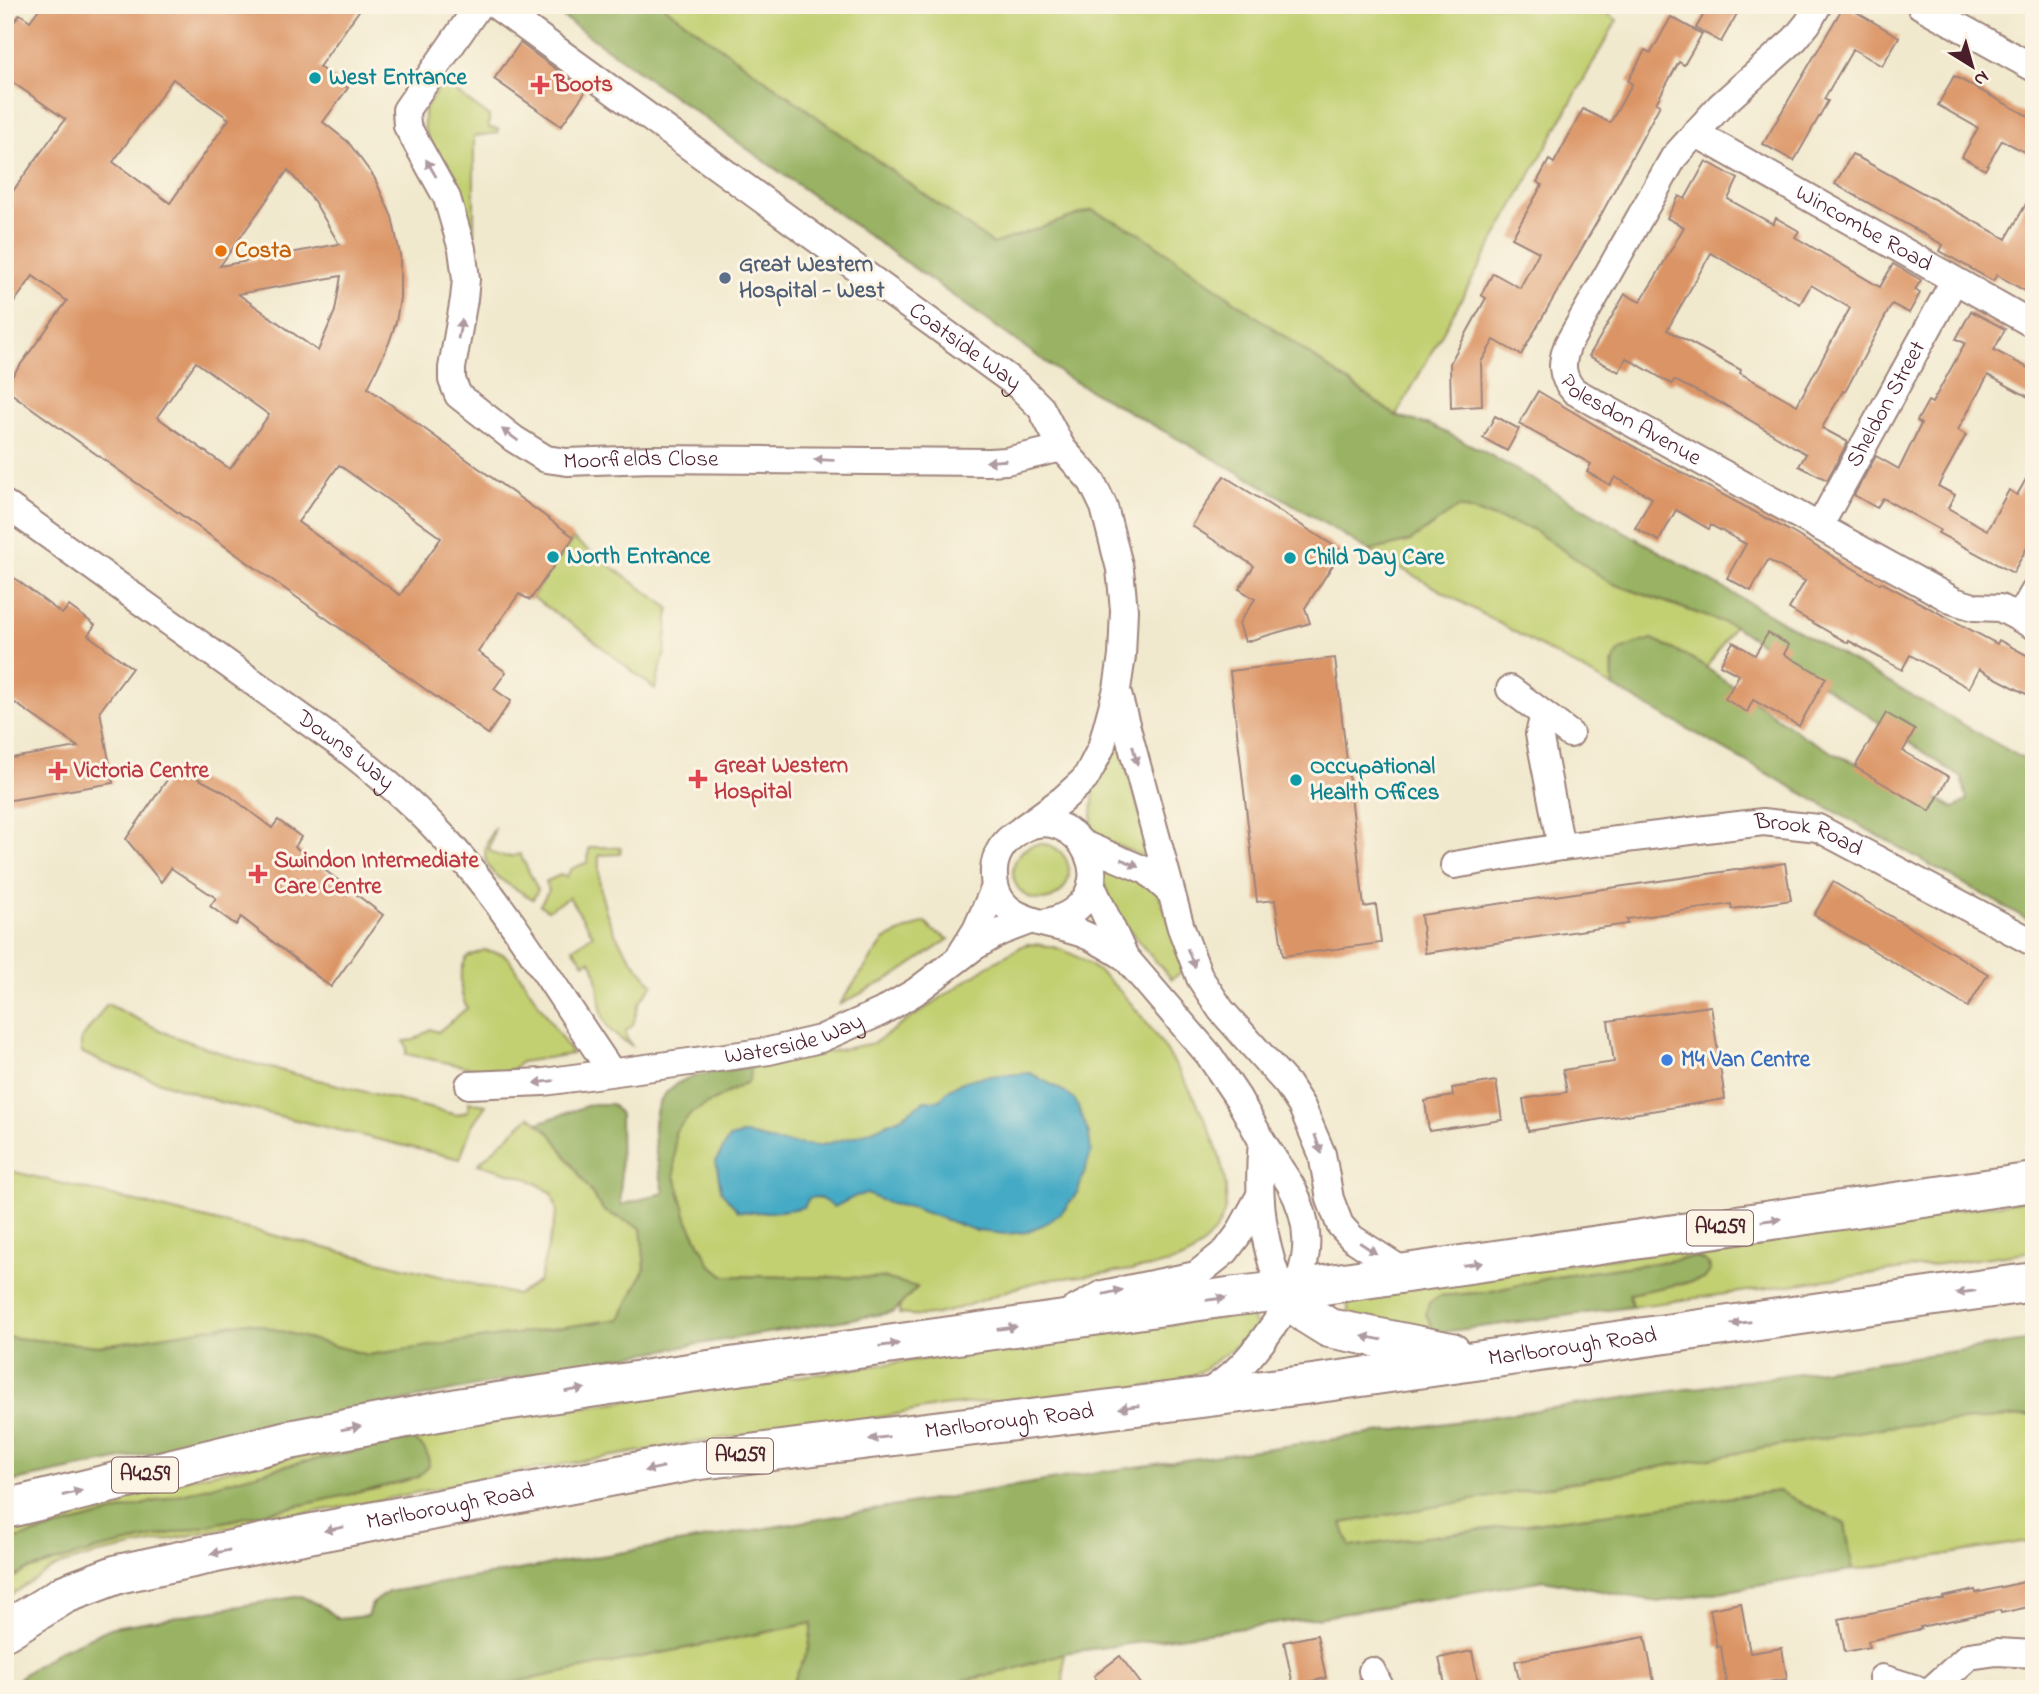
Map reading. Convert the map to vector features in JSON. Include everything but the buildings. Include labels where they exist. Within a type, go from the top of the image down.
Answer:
[{"type":"main road","name":"A4259","points":[[5,1509],[284,1441],[451,1410],[709,1370],[1228,1297],[1290,1294],[1406,1273],[2027,1179]]},
{"type":"main road","name":"Marlborough Road","points":[[5,1631],[65,1594],[118,1574],[287,1538],[694,1461],[1197,1399],[2034,1282]]},
{"type":"main road","points":[[1290,1294],[1317,1321],[1329,1328],[1488,1359]]},
{"type":"street","name":"Moorfields Close","points":[[479,5],[406,110],[406,117],[412,135],[447,198],[462,248],[466,279],[452,380],[458,396],[505,432],[546,459],[567,462],[652,459],[989,462],[1006,461],[1062,448]]},
{"type":"street","name":"Coatside Way","points":[[495,5],[1020,387],[1041,408],[1062,448],[1092,482],[1104,507],[1116,550],[1124,610],[1117,689],[1101,748],[1085,779],[1062,800],[1023,828]]},
{"type":"street","name":"Polesdon Avenue","points":[[1818,5],[1795,39],[1720,106],[1674,157],[1568,344],[1562,369],[1567,383],[1574,391],[1954,601],[1974,607],[2000,608],[2026,622]]},
{"type":"street","points":[[1920,5],[2034,68]]},
{"type":"street","name":"Wincombe Road","points":[[1695,133],[2034,325]]},
{"type":"street","name":"Sheldon Street","points":[[1819,527],[1954,281]]},
{"type":"street","name":"Downs Way","points":[[5,504],[388,782],[454,848],[501,907],[611,1072]]},
{"type":"street","points":[[2026,622],[2034,592]]},
{"type":"street","points":[[1117,689],[1171,893],[1188,950],[1206,988],[1221,1010],[1287,1084],[1310,1122],[1322,1154],[1330,1199],[1340,1225],[1352,1238],[1406,1273]]},
{"type":"street","points":[[1510,689],[1570,734]]},
{"type":"street","points":[[1544,715],[1539,734],[1561,847]]},
{"type":"street","name":"Coatside Way","points":[[1081,841],[1085,779]]},
{"type":"street","name":"Brook Road","points":[[1454,865],[1561,847],[1763,822],[1818,828],[2034,943]]},
{"type":"street","points":[[1125,957],[1083,934],[1037,922],[1010,911],[995,887],[995,862],[1001,846],[1023,828],[1040,824],[1053,825],[1147,871],[1171,893]]},
{"type":"street","points":[[1081,841],[1091,861],[1091,884],[1125,957],[1209,1055],[1295,1192],[1305,1222],[1305,1263],[1290,1294],[1244,1365],[1197,1399]]},
{"type":"street","points":[[1037,922],[1063,919],[1077,909],[1091,884]]},
{"type":"street","name":"Waterside Way","points":[[958,958],[976,930],[995,887]]},
{"type":"street","name":"Waterside Way","points":[[468,1085],[513,1085],[769,1051],[820,1039],[881,1012],[915,992],[958,958],[1000,932],[1037,922]]},
{"type":"street","points":[[1262,1141],[1259,1197],[1273,1268],[1290,1294]]},
{"type":"street","points":[[1052,1322],[1103,1294],[1196,1275],[1226,1251],[1259,1197]]},
{"type":"street","points":[[1932,1689],[1969,1656],[1997,1652],[2034,1654]]},
{"type":"street","points":[[1882,1678],[1917,1689]]},
{"type":"green space","points":[[546,5],[662,5],[993,244],[1092,210],[1138,232],[1396,416],[1430,425],[1481,450],[2034,765],[2034,923],[1613,687],[1613,665],[1619,652],[1652,639],[1697,661],[1805,737],[1839,756],[1907,782],[1954,808],[1967,800],[1962,778],[1734,626],[1611,583],[1532,529],[1459,507],[1410,541],[1370,551],[1256,482],[1068,378]]},
{"type":"green space","points":[[662,5],[1594,5],[1617,20],[1396,416],[1138,232],[1092,210],[993,244]]},
{"type":"green space","points":[[442,82],[489,116],[489,128],[498,129],[498,133],[474,136],[474,272],[424,127],[424,111]]},
{"type":"green space","points":[[1458,507],[1532,529],[1611,583],[1734,626],[1706,668],[1652,639],[1612,663],[1613,687],[1370,551],[1410,541]]},
{"type":"green space","points":[[573,539],[669,608],[665,652],[655,689],[583,632],[532,597]]},
{"type":"green space","points":[[1114,738],[1119,739],[1152,860],[1091,835],[1094,786]]},
{"type":"green space","points":[[495,827],[489,849],[503,856],[520,854],[538,890],[533,899],[500,879],[487,863],[485,853]]},
{"type":"green space","points":[[1035,844],[1047,844],[1061,852],[1069,866],[1067,883],[1061,892],[1047,900],[1035,900],[1018,888],[1013,878],[1013,866],[1025,849]]},
{"type":"green space","points":[[589,848],[621,848],[620,854],[599,855],[601,893],[605,910],[619,941],[653,984],[639,1003],[633,1025],[626,1031],[631,1045],[610,1030],[602,1012],[594,966],[590,960],[584,963],[573,948],[593,935],[569,897],[548,910],[540,905],[549,890],[545,882],[560,875],[566,877],[571,869],[588,862]]},
{"type":"green space","points":[[1104,865],[1157,890],[1187,968],[1172,979],[1139,942],[1116,909],[1103,878]]},
{"type":"green space","points":[[925,922],[932,930],[949,939],[896,975],[839,1005],[885,939]]},
{"type":"green space","points":[[1026,944],[1045,945],[1078,957],[1115,986],[1162,1044],[1184,1080],[1204,1117],[1218,1153],[1226,1186],[1224,1213],[1207,1241],[1181,1260],[1124,1271],[1033,1283],[954,1310],[926,1315],[899,1314],[900,1305],[917,1288],[885,1278],[725,1276],[710,1264],[688,1221],[675,1176],[675,1131],[691,1113],[749,1081],[750,1067],[874,1043],[988,966]]},
{"type":"green space","points":[[484,950],[503,954],[509,959],[572,1054],[521,1062],[513,1069],[498,1074],[497,1070],[467,1067],[406,1054],[404,1041],[414,1040],[430,1029],[438,1032],[467,1008],[461,989],[462,969],[467,957]]},
{"type":"green space","points":[[107,1004],[170,1035],[247,1062],[457,1115],[468,1111],[468,1102],[486,1105],[472,1125],[460,1159],[220,1102],[104,1063],[81,1052],[81,1040]]},
{"type":"green space","points":[[750,1067],[749,1081],[691,1113],[675,1132],[675,1176],[688,1221],[710,1264],[725,1276],[885,1278],[917,1287],[894,1312],[597,1361],[5,1483],[5,1337],[99,1346],[248,1322],[368,1355],[620,1319],[645,1268],[641,1228],[604,1211],[551,1134],[538,1123],[592,1104],[612,1104],[620,1114],[621,1205],[664,1193],[654,1131],[655,1116],[668,1091],[682,1081],[696,1076]]},
{"type":"green space","points":[[530,1116],[551,1133],[604,1211],[641,1227],[645,1268],[620,1319],[368,1355],[248,1322],[99,1346],[5,1337],[5,1177],[11,1171],[517,1295],[539,1281],[557,1211],[552,1193],[529,1179],[478,1164]]},
{"type":"green space","points":[[2034,1199],[2034,1251],[1632,1307],[1629,1294],[1704,1279],[1710,1267],[1695,1257],[1549,1278],[1488,1292],[1439,1296],[1429,1303],[1426,1314],[1435,1333],[1345,1317],[1348,1311],[1348,1295]]},
{"type":"green space","points":[[1695,1257],[1708,1265],[1710,1271],[1704,1279],[1629,1294],[1632,1307],[1435,1333],[1426,1314],[1429,1303],[1439,1296],[1488,1292],[1549,1278]]},
{"type":"green space","points":[[1250,1313],[1256,1327],[1232,1349],[1201,1371],[1180,1381],[1073,1399],[1019,1399],[941,1406],[865,1420],[702,1441],[505,1474],[94,1555],[60,1565],[5,1599],[5,1582],[27,1570],[96,1550],[418,1477],[413,1439],[285,1466],[5,1542],[5,1530],[198,1476],[460,1424]]},
{"type":"green space","points":[[2034,1340],[2034,1415],[1886,1427],[1342,1523],[1350,1547],[1779,1491],[1845,1524],[1853,1570],[1659,1602],[1544,1580],[1329,1616],[1064,1653],[1008,1671],[964,1680],[953,1689],[790,1689],[809,1648],[812,1623],[480,1689],[9,1689],[21,1676],[59,1651],[113,1627],[301,1596],[323,1607],[338,1619],[367,1616],[372,1604],[388,1592],[1086,1474]]},
{"type":"green space","points":[[2034,1415],[2034,1540],[1853,1570],[1845,1524],[1779,1491],[1349,1547],[1342,1523],[1886,1427]]},
{"type":"green space","points":[[413,1439],[425,1450],[429,1461],[429,1466],[418,1477],[96,1550],[27,1570],[5,1582],[5,1542],[285,1466]]},
{"type":"green space","points":[[813,1623],[809,1648],[790,1689],[480,1689]]},
{"type":"green space","points":[[1064,1653],[1063,1689],[962,1689],[964,1681],[1008,1671]]},
{"type":"water","points":[[1030,1073],[1075,1100],[1089,1134],[1091,1153],[1078,1191],[1066,1208],[1049,1222],[1027,1232],[1006,1234],[977,1231],[910,1207],[890,1204],[867,1194],[856,1196],[834,1207],[818,1197],[809,1198],[804,1207],[796,1209],[738,1211],[721,1191],[716,1161],[729,1138],[745,1134],[776,1142],[818,1146],[860,1135],[900,1118],[924,1101],[940,1100],[957,1084],[994,1075]]},
{"type":"place","name":"West Entrance","points":[[315,78]]},
{"type":"place","name":"Boots","points":[[540,85]]},
{"type":"place","name":"Costa","points":[[221,251]]},
{"type":"place","name":"Great Western Hospital - West","points":[[725,278]]},
{"type":"place","name":"North Entrance","points":[[553,557]]},
{"type":"place","name":"Child Day Care","points":[[1290,558]]},
{"type":"place","name":"Victoria Centre","points":[[58,771]]},
{"type":"place","name":"Great Western Hospital","points":[[698,779]]},
{"type":"place","name":"Occupational Health Offices","points":[[1296,780]]},
{"type":"place","name":"Swindon Intermediate Care Centre","points":[[258,874]]},
{"type":"place","name":"M4 Van Centre","points":[[1667,1060]]}]
